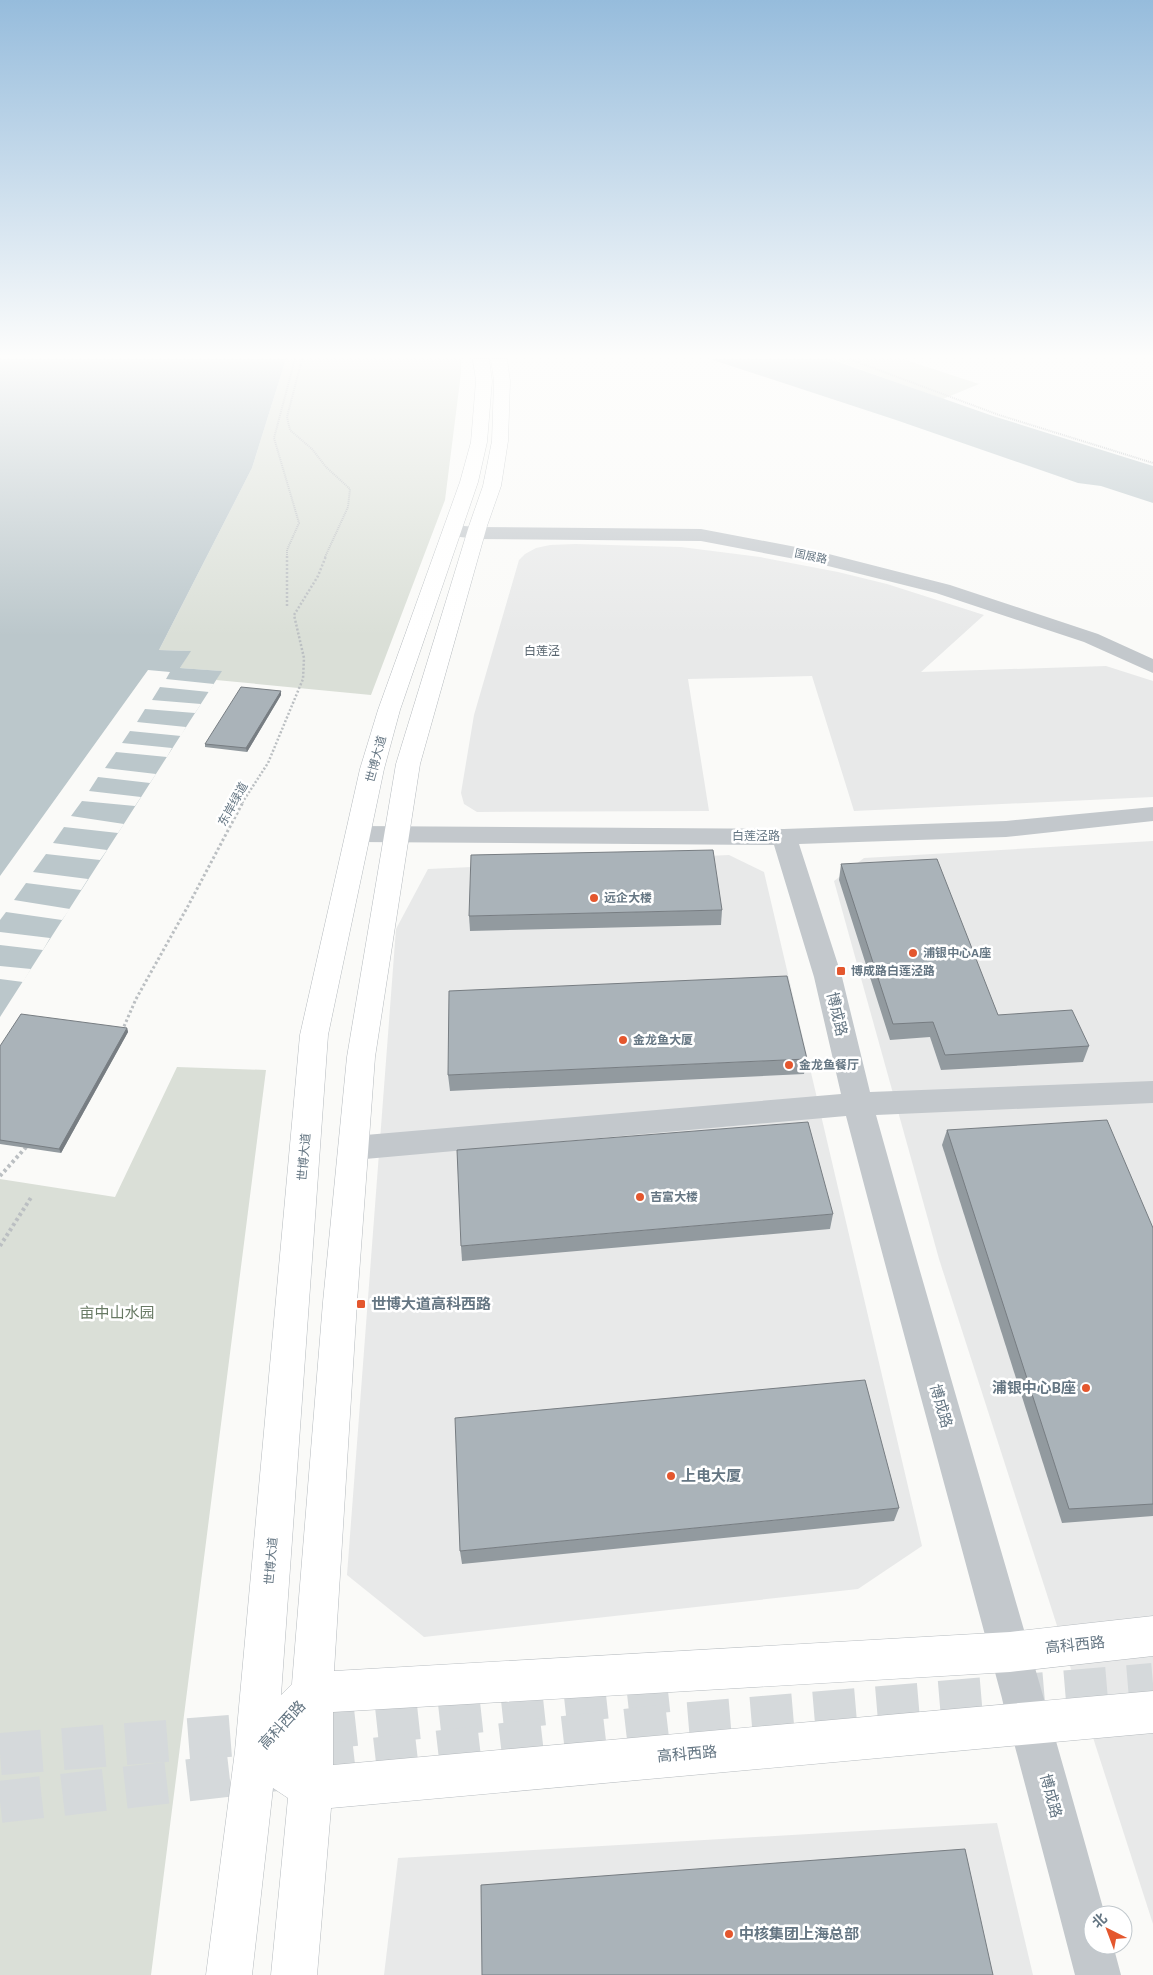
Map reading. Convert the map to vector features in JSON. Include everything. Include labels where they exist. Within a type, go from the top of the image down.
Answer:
[{"type":"main road","name":"世博大道","points":[[229,1975],[256,1751],[314,1035],[372,769],[390,710],[469,482],[477,451]]},
{"type":"main road","name":"世博大道","points":[[294,1975],[310,1788],[312,1692],[340,1302],[361,1056],[408,764],[492,486],[498,451]]},
{"type":"main road","name":"高科西路","points":[[1153,1636],[1010,1652],[312,1692],[256,1751],[310,1788],[1153,1712]]},
{"type":"street","name":"国展路","points":[[452,531],[476,534],[701,534],[817,557],[952,592],[1091,638],[1153,667]]},
{"type":"street","name":"白莲泾路","points":[[358,834],[784,837],[1006,829],[1153,814]]},
{"type":"street","name":"博成路","points":[[784,837],[828,977],[858,1104],[1031,1723],[1098,1975]]},
{"type":"street","points":[[354,1148],[858,1104],[1153,1092]]},
{"type":"path","points":[[278,451],[299,523],[287,550],[287,607]]},
{"type":"path","name":"东岸绿道","points":[[121,1032],[136,1000],[243,801],[268,763],[303,679],[304,658],[294,615],[318,576],[328,549],[348,507],[350,488],[326,467],[314,451]]},
{"type":"path","points":[[1112,451],[1153,463]]},
{"type":"path","points":[[0,1176],[32,1143]]},
{"type":"path","points":[[0,1246],[32,1196]]},
{"type":"shaded area","points":[[0,451],[257,451],[252,468],[159,650],[191,651],[180,668],[222,671],[0,1017]]},
{"type":"shaded area","points":[[986,451],[1106,451],[1153,466],[1153,503],[1101,486],[1078,483]]},
{"type":"shaded area","points":[[550,545],[681,547],[760,557],[838,572],[887,584],[984,615],[921,672],[1106,666],[1153,681],[1153,797],[854,811],[812,676],[688,679],[709,811],[477,812],[464,804],[461,793],[474,715],[519,560],[536,548]]},
{"type":"shaded area","points":[[1153,841],[1153,1924],[939,1259],[834,881],[864,858]]},
{"type":"shaded area","points":[[729,855],[764,872],[922,1546],[858,1589],[424,1637],[347,1575],[396,929],[428,869]]},
{"type":"shaded area","points":[[997,1823],[1033,1975],[384,1975],[398,1858]]},
{"type":"green space","points":[[257,451],[451,451],[445,500],[371,695],[216,680],[221,671],[180,668],[190,651],[159,650],[252,468]]},
{"type":"green space","name":"亩中山水园","points":[[177,1067],[266,1070],[151,1975],[0,1975],[0,1179],[115,1197]]},
{"type":"pier","points":[[148,670],[170,672],[166,679],[214,684],[209,692],[160,687],[152,700],[201,704],[195,713],[145,709],[137,722],[186,727],[181,736],[130,731],[122,743],[172,748],[167,757],[116,752],[105,768],[156,774],[150,783],[98,777],[89,791],[141,797],[135,806],[82,801],[71,816],[124,824],[118,833],[64,827],[53,843],[107,850],[100,860],[46,854],[33,872],[88,879],[81,890],[26,883],[14,900],[70,909],[62,920],[6,912],[0,920],[0,876]]},
{"type":"pier","points":[[0,932],[50,938],[43,950],[0,945]]},
{"type":"pier","points":[[0,966],[31,969],[23,982],[0,979]]},
{"type":"building","points":[[241,687],[281,691],[246,748],[205,744]]},
{"type":"building","name":"远企大楼","points":[[713,850],[722,910],[469,916],[471,855]]},
{"type":"building","name":"浦银中心A座","points":[[937,859],[998,1015],[1072,1010],[1089,1046],[945,1055],[933,1022],[893,1024],[841,864]]},
{"type":"building","name":"金龙鱼大厦","points":[[787,976],[807,1059],[448,1075],[449,991]]},
{"type":"building","points":[[21,1014],[127,1028],[59,1149],[0,1140],[0,1046]]},
{"type":"building","name":"浦银中心B座","points":[[1107,1120],[1153,1228],[1153,1504],[1069,1509],[947,1130]]},
{"type":"building","name":"吉富大楼","points":[[808,1122],[833,1214],[461,1246],[457,1150]]},
{"type":"building","name":"上电大厦","points":[[865,1380],[899,1508],[460,1551],[455,1418]]},
{"type":"building","name":"中核集团上海总部","points":[[965,1849],[993,1975],[482,1975],[481,1885]]},
{"type":"tunnel","points":[[0,1802],[668,1725],[1153,1684]]},
{"type":"tunnel","points":[[0,1754],[318,1729],[668,1691]]},
{"type":"place","name":"远企大楼","points":[[594,898]]},
{"type":"place","name":"浦银中心A座","points":[[913,953]]},
{"type":"place","name":"博成路白莲泾路","points":[[841,971]]},
{"type":"place","name":"金龙鱼大厦","points":[[623,1040]]},
{"type":"place","name":"金龙鱼餐厅","points":[[789,1065]]},
{"type":"place","name":"吉富大楼","points":[[640,1197]]},
{"type":"place","name":"世博大道高科西路","points":[[361,1304]]},
{"type":"place","name":"浦银中心B座","points":[[1086,1388]]},
{"type":"place","name":"上电大厦","points":[[671,1476]]},
{"type":"place","name":"中核集团上海总部","points":[[729,1934]]},
{"type":"district","name":"白莲泾","points":[[542,651]]}]
